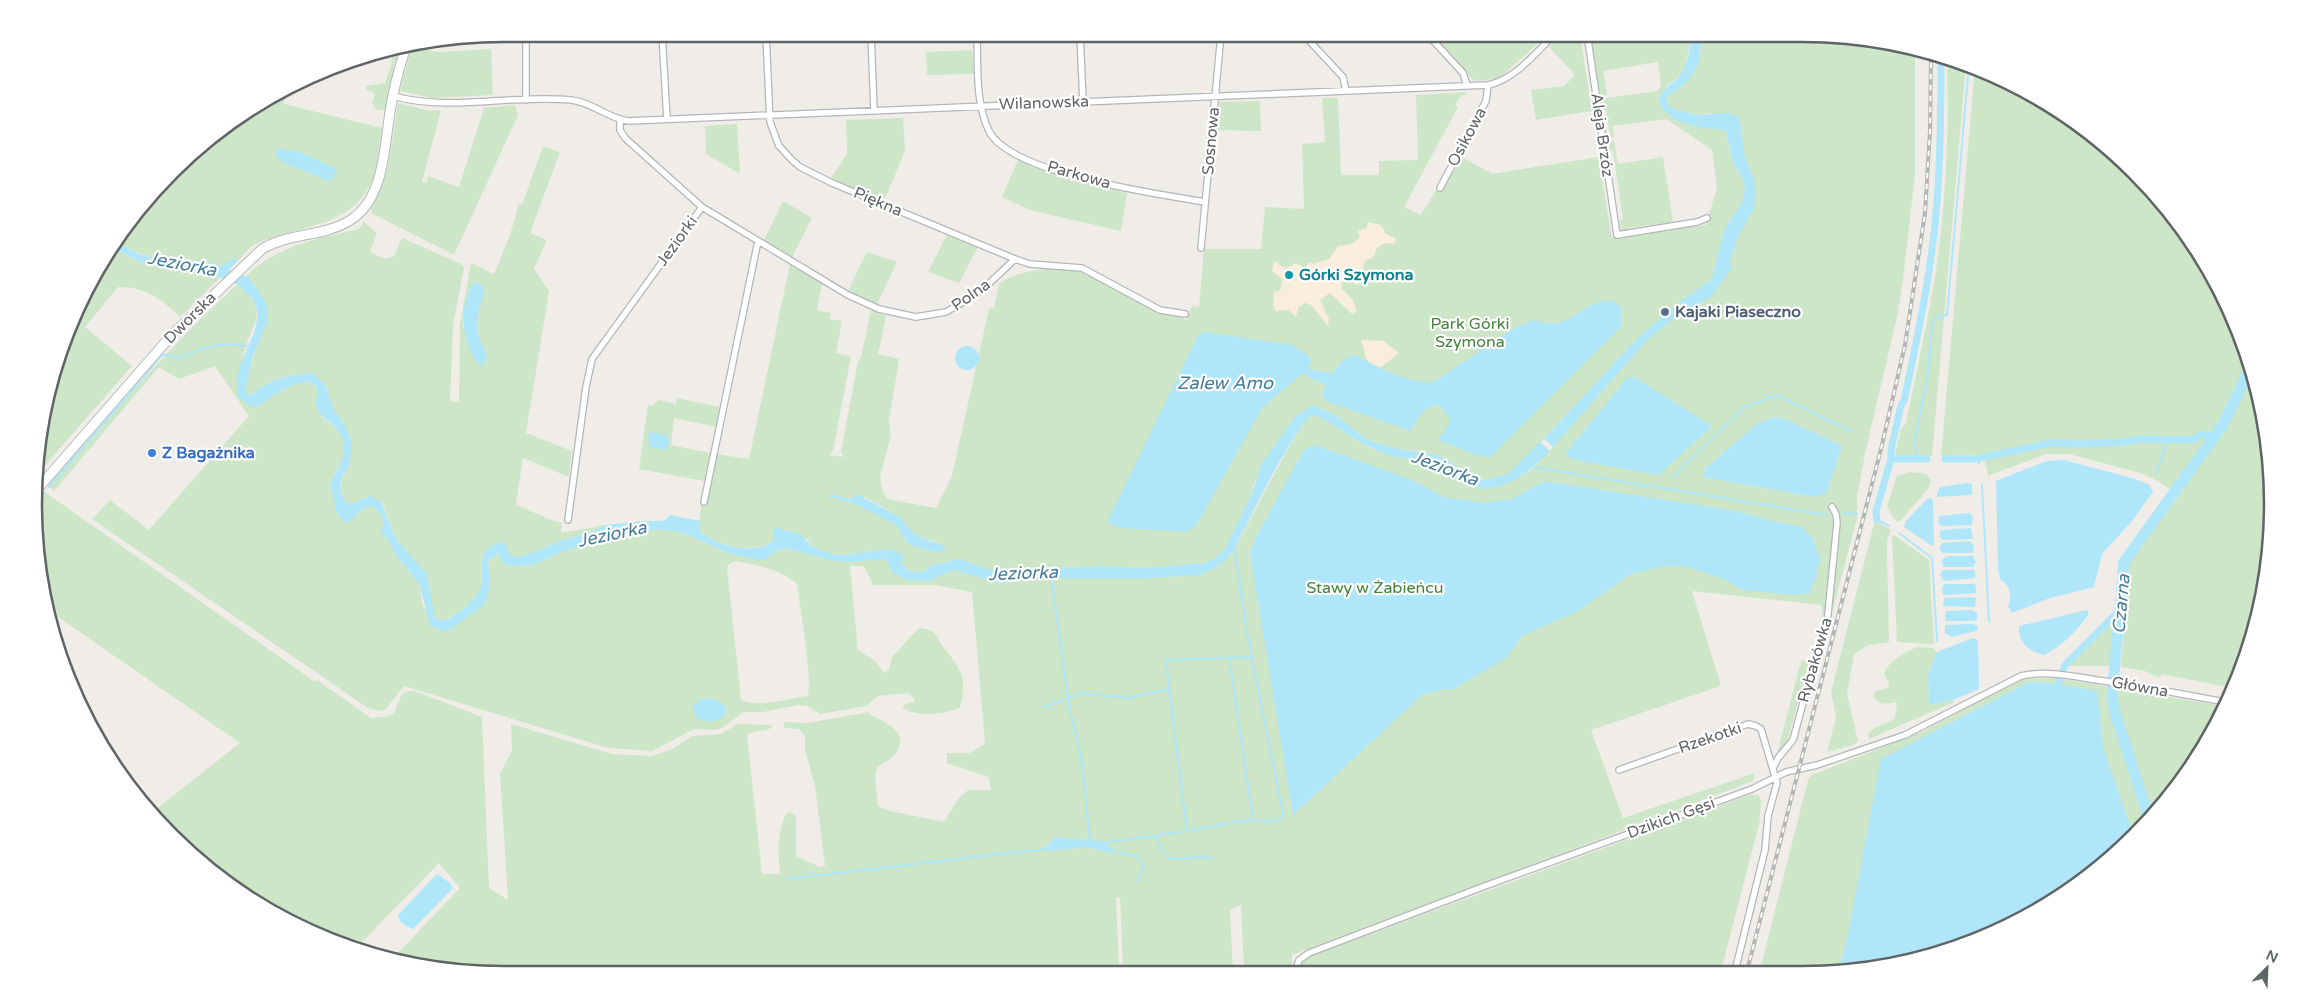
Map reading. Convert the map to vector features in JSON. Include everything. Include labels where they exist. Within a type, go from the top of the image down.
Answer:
[{"type":"street","points":[[526,42],[526,100]]},
{"type":"street","points":[[662,42],[666,119]]},
{"type":"street","name":"Piękna","points":[[766,42],[770,115],[779,146],[800,167],[832,183],[1015,260]]},
{"type":"street","points":[[871,42],[874,111]]},
{"type":"street","name":"Parkowa","points":[[977,42],[980,106],[989,132],[996,142],[1024,158],[1070,175],[1120,187],[1205,202]]},
{"type":"street","points":[[1080,42],[1083,102]]},
{"type":"street","name":"Sosnowa","points":[[1201,248],[1219,42]]},
{"type":"street","points":[[1310,42],[1343,77],[1346,90]]},
{"type":"street","points":[[1434,42],[1462,73],[1467,85]]},
{"type":"street","points":[[1488,85],[1503,81],[1546,42]]},
{"type":"street","name":"Aleja Brzóz","points":[[1588,42],[1616,236],[1697,222],[1707,218]]},
{"type":"street","name":"Dworska","points":[[43,483],[152,357],[214,294],[251,260],[269,245],[342,224],[362,210],[378,178],[393,96],[404,53]]},
{"type":"street","name":"Wilanowska","points":[[620,120],[1488,85]]},
{"type":"street","name":"Osikowa","points":[[1440,188],[1486,101],[1488,85]]},
{"type":"street","points":[[393,96],[436,104],[526,100],[580,102],[620,120]]},
{"type":"street","name":"Jeziorki","points":[[568,520],[586,387],[592,359],[702,207],[626,138],[620,130],[620,120]]},
{"type":"street","name":"Polna","points":[[702,207],[870,306],[916,317],[946,312],[961,305],[980,292],[1015,260]]},
{"type":"street","points":[[704,502],[758,241]]},
{"type":"street","points":[[1015,260],[1030,264],[1082,268],[1160,310],[1185,314]]},
{"type":"street","name":"Rybakówka","points":[[1773,768],[1778,758],[1793,740],[1817,650],[1827,624],[1837,523],[1836,514],[1832,507]]},
{"type":"street","name":"Główna","points":[[2054,674],[2122,683],[2220,701]]},
{"type":"street","name":"Dzikich Gęsi","points":[[1297,966],[1299,960],[1309,953],[1752,789],[1775,776],[1851,755],[1905,735],[2021,676],[2054,674]]},
{"type":"street","name":"Rzekotki","points":[[1620,770],[1748,724],[1761,729],[1773,768]]},
{"type":"street","points":[[1736,966],[1765,850],[1768,816],[1777,783],[1773,768]]},
{"type":"green space","points":[[1438,42],[1539,42],[1498,79],[1474,81]]},
{"type":"green space","points":[[1554,42],[1581,42],[1595,132],[1591,111],[1536,120],[1531,90],[1564,86],[1575,75],[1549,47]]},
{"type":"green space","name":"Park Górki Szymona","points":[[1591,42],[1690,42],[1685,66],[1678,77],[1667,86],[1659,102],[1712,129],[1726,130],[1732,161],[1743,179],[1745,189],[1742,203],[1724,230],[1716,269],[1712,279],[1671,308],[1631,345],[1508,475],[1486,480],[1476,479],[1446,459],[1424,452],[1398,449],[1368,440],[1334,414],[1312,405],[1293,419],[1279,440],[1254,483],[1251,496],[1225,549],[1214,559],[1204,563],[1147,568],[1098,566],[1066,568],[1051,566],[996,572],[960,559],[933,565],[922,572],[912,572],[906,569],[902,563],[904,557],[889,549],[844,555],[831,554],[812,546],[807,539],[773,528],[774,540],[766,545],[746,548],[734,547],[713,540],[698,528],[702,503],[716,454],[749,459],[790,264],[822,283],[817,310],[831,313],[830,319],[842,321],[836,353],[851,356],[833,451],[829,455],[844,457],[841,452],[858,361],[861,358],[871,310],[886,316],[878,354],[899,359],[889,421],[891,435],[880,477],[882,489],[887,499],[936,508],[952,476],[989,308],[994,308],[999,284],[1028,272],[1068,268],[1091,275],[1136,301],[1187,320],[1192,306],[1199,307],[1204,249],[1261,249],[1265,207],[1304,209],[1302,144],[1325,142],[1322,98],[1338,98],[1341,175],[1379,175],[1379,161],[1418,160],[1416,95],[1466,92],[1464,96],[1461,95],[1455,105],[1458,107],[1404,207],[1421,215],[1436,190],[1441,192],[1462,157],[1492,174],[1598,157],[1612,238],[1706,225],[1717,187],[1712,150],[1666,119],[1613,126],[1614,137],[1606,138],[1606,136],[1610,135],[1606,110],[1601,110],[1600,99],[1657,91],[1661,86],[1658,62],[1603,71],[1607,95],[1600,96]],"holes":[[[829,494],[852,499],[865,497],[902,518],[906,526],[919,537],[939,543],[936,552],[915,547],[907,542],[896,525],[855,504],[830,497]]]},
{"type":"green space","points":[[1703,42],[1833,43],[1863,46],[1915,56],[1915,174],[1903,280],[1897,317],[1866,449],[1857,496],[1857,519],[1831,616],[1823,616],[1821,605],[1692,591],[1721,686],[1591,730],[1623,818],[1755,773],[1753,781],[1292,955],[1292,966],[1244,966],[1241,905],[1230,910],[1233,966],[1123,966],[1120,897],[1116,898],[1119,966],[504,966],[444,962],[398,953],[460,888],[439,863],[361,943],[357,939],[355,941],[300,918],[248,888],[200,851],[157,808],[240,743],[56,616],[46,564],[43,534],[42,497],[46,493],[314,681],[317,680],[371,718],[385,717],[394,713],[402,694],[412,690],[482,717],[489,888],[508,900],[500,773],[512,751],[511,724],[612,754],[652,756],[672,749],[692,736],[721,734],[738,724],[772,725],[771,728],[747,735],[762,874],[780,874],[780,836],[783,821],[786,814],[790,812],[796,816],[796,856],[820,867],[825,866],[815,786],[805,750],[805,736],[799,729],[784,728],[784,722],[808,723],[869,712],[870,715],[895,729],[899,735],[899,747],[892,757],[877,767],[875,777],[878,806],[890,811],[944,822],[959,798],[968,790],[991,790],[989,777],[947,763],[947,753],[970,753],[985,744],[972,592],[936,585],[873,585],[864,566],[850,566],[858,650],[875,661],[884,673],[889,669],[892,657],[919,628],[930,630],[956,663],[962,676],[963,690],[960,708],[931,714],[915,713],[902,707],[907,703],[915,702],[913,697],[907,693],[878,696],[866,706],[820,714],[808,706],[798,705],[763,712],[743,712],[724,727],[716,730],[694,729],[652,751],[608,748],[404,686],[386,709],[381,711],[368,708],[92,519],[110,500],[149,530],[249,416],[215,366],[179,379],[159,367],[54,491],[47,483],[194,325],[239,283],[257,310],[255,324],[244,353],[237,392],[264,402],[292,385],[311,382],[316,390],[318,407],[322,417],[337,430],[344,443],[344,454],[334,475],[351,521],[360,511],[372,506],[381,514],[384,527],[380,532],[388,539],[395,554],[419,583],[423,606],[441,631],[486,603],[490,585],[488,560],[498,554],[533,565],[566,550],[582,547],[615,536],[658,529],[684,533],[728,553],[765,560],[774,552],[786,548],[801,552],[885,559],[928,581],[953,570],[1004,584],[1012,579],[1021,578],[1148,578],[1200,575],[1233,551],[1291,443],[1306,419],[1312,415],[1320,417],[1375,450],[1432,464],[1458,481],[1479,488],[1498,486],[1516,479],[1535,467],[1649,338],[1674,319],[1711,297],[1730,261],[1738,236],[1753,209],[1754,179],[1745,158],[1741,131],[1710,113],[1697,115],[1677,110],[1668,105],[1666,96],[1681,86],[1697,65]],"holes":[[[1775,417],[1785,419],[1842,446],[1815,497],[1703,477],[1706,468],[1758,423]],[[737,561],[769,569],[784,575],[797,584],[809,676],[807,696],[765,703],[741,700],[727,567],[730,563]],[[1055,837],[1101,841],[1110,853],[1087,847],[1050,851],[1044,848]]]},
{"type":"green space","points":[[423,49],[438,52],[491,49],[493,95],[432,98],[400,91],[410,52]]},
{"type":"green space","points":[[972,50],[974,74],[927,75],[926,52]]},
{"type":"green space","points":[[400,54],[385,110],[377,110],[372,103],[375,94],[366,89],[366,86],[385,83],[392,56]]},
{"type":"green space","points":[[1947,66],[1965,72],[1932,456],[1899,457],[1895,454],[1901,429],[1906,423],[1921,352],[1941,232],[1945,188]]},
{"type":"green space","points":[[1974,76],[2034,104],[2059,120],[2107,157],[2129,178],[2150,200],[2187,248],[2203,273],[2229,327],[2249,385],[2256,414],[2264,474],[2264,534],[2256,594],[2249,623],[2226,687],[2162,674],[2159,678],[2145,671],[2121,667],[2125,585],[2129,561],[2179,496],[2158,481],[2140,473],[2069,454],[2046,454],[1988,476],[1983,453],[1977,455],[1941,456]]},
{"type":"green space","points":[[285,98],[284,104],[382,128],[372,181],[363,196],[338,217],[255,244],[238,261],[233,259],[222,266],[214,267],[195,261],[164,261],[126,249],[122,246],[138,223],[157,200],[200,157],[248,120]]},
{"type":"green space","points":[[1260,101],[1261,131],[1215,130],[1219,102]]},
{"type":"green space","points":[[398,103],[431,111],[441,110],[422,182],[427,183],[428,176],[459,187],[484,108],[515,105],[518,115],[454,255],[371,213],[373,203],[386,173]]},
{"type":"green space","points":[[903,118],[905,151],[884,201],[831,178],[847,154],[846,120]]},
{"type":"green space","points":[[737,124],[740,174],[706,154],[705,126]]},
{"type":"green space","points":[[1614,141],[1618,164],[1663,157],[1673,222],[1629,228],[1629,233],[1622,232],[1619,221],[1623,219],[1613,151],[1608,151],[1607,142]]},
{"type":"green space","points":[[543,146],[560,152],[530,233],[547,240],[534,269],[549,291],[526,433],[572,451],[569,477],[523,458],[516,505],[559,523],[562,522],[561,533],[605,525],[588,534],[562,540],[524,556],[515,557],[509,554],[506,544],[500,542],[485,553],[480,588],[474,599],[446,620],[435,619],[410,556],[396,539],[382,502],[364,497],[354,504],[347,503],[342,494],[341,484],[343,475],[349,466],[344,424],[333,408],[325,384],[312,373],[280,378],[258,389],[252,395],[245,393],[266,302],[247,275],[286,249],[359,229],[364,222],[377,233],[370,252],[385,259],[394,256],[402,238],[461,264],[464,267],[453,326],[450,401],[459,402],[460,324],[471,263],[494,274],[510,235],[519,204],[522,205]],"holes":[[[474,282],[482,285],[476,330],[487,354],[463,328],[465,305]]]},
{"type":"green space","points":[[1018,160],[1071,180],[1127,193],[1121,231],[1030,210],[1002,197]]},
{"type":"green space","points":[[783,201],[812,218],[792,257],[764,240]]},
{"type":"green space","points":[[947,235],[978,247],[959,283],[928,272]]},
{"type":"green space","points":[[118,250],[146,264],[223,275],[180,317],[166,304],[145,291],[118,287],[85,327],[132,366],[44,467],[51,414],[67,356],[90,300]]},
{"type":"green space","points":[[867,252],[897,262],[876,306],[848,291]]},
{"type":"green space","points":[[677,398],[720,407],[716,427],[674,418],[671,445],[710,453],[704,481],[639,469],[648,405],[653,406],[658,400],[676,404]]},
{"type":"green space","points":[[1911,472],[1926,474],[1931,480],[1929,488],[1899,522],[1894,519],[1887,506],[1897,476]]},
{"type":"green space","points":[[1876,522],[1891,530],[1887,540],[1889,642],[1869,645],[1854,654],[1847,694],[1858,741],[1853,745],[1827,752],[1836,717],[1831,692]]},
{"type":"green space","points":[[1894,535],[1929,560],[1934,644],[1897,642],[1892,537]]},
{"type":"green space","points":[[2117,618],[2109,666],[2067,666],[2084,648]]},
{"type":"green space","points":[[1917,647],[1933,648],[1937,652],[1928,675],[1929,705],[1953,700],[1954,702],[1869,739],[1869,733],[1874,728],[1895,719],[1897,702],[1881,703],[1873,696],[1876,691],[1888,688],[1889,683],[1884,674],[1890,664]]},
{"type":"green space","points":[[1810,658],[1787,742],[1777,755],[1801,661]]},
{"type":"green space","points":[[2057,678],[2218,705],[2203,735],[2187,760],[2150,808],[2107,851],[2084,870],[2034,904],[2007,918],[1951,941],[1893,957],[1833,965],[1761,966],[1808,780],[1812,775],[1924,731],[2019,679]]},
{"type":"green space","points":[[1749,795],[1759,795],[1761,800],[1760,820],[1722,966],[1301,966],[1305,958]]},
{"type":"sand","points":[[1368,222],[1381,225],[1386,234],[1396,239],[1395,244],[1385,243],[1377,248],[1373,258],[1368,259],[1364,263],[1362,282],[1357,285],[1350,281],[1343,282],[1341,288],[1353,300],[1357,311],[1352,314],[1330,293],[1320,300],[1329,319],[1328,326],[1311,305],[1305,303],[1298,308],[1296,317],[1288,310],[1276,311],[1273,305],[1274,291],[1277,292],[1281,289],[1282,279],[1272,271],[1274,261],[1285,268],[1296,263],[1305,268],[1309,262],[1313,264],[1329,259],[1338,246],[1351,244],[1360,238],[1358,231],[1366,228]]},
{"type":"sand","points":[[1361,340],[1384,341],[1399,353],[1380,368],[1367,361]]},
{"type":"water","points":[[1690,42],[1703,42],[1697,67],[1687,82],[1666,96],[1668,105],[1677,110],[1697,115],[1727,113],[1736,115],[1740,121],[1745,158],[1754,179],[1754,209],[1738,236],[1730,261],[1731,269],[1711,297],[1674,319],[1649,338],[1553,447],[1544,439],[1631,345],[1671,308],[1712,279],[1724,230],[1742,203],[1745,189],[1743,179],[1732,161],[1726,130],[1698,127],[1679,121],[1664,110],[1659,102],[1667,87],[1680,75],[1688,55]]},
{"type":"water","points":[[280,148],[300,152],[335,168],[337,171],[330,181],[326,180],[281,161],[275,153]]},
{"type":"water","points":[[122,245],[137,253],[154,258],[196,261],[212,267],[220,266],[233,259],[238,261],[223,275],[204,271],[165,268],[146,264],[119,250]]},
{"type":"water","points":[[247,275],[266,302],[268,320],[252,359],[245,393],[252,395],[272,382],[312,373],[325,384],[333,408],[344,424],[352,443],[349,466],[343,475],[340,486],[342,496],[347,503],[353,504],[370,496],[381,502],[396,539],[427,574],[435,619],[447,620],[474,599],[482,580],[482,566],[485,553],[500,542],[506,544],[509,554],[515,557],[524,556],[562,540],[588,534],[605,525],[660,521],[665,520],[670,515],[700,521],[698,528],[705,534],[713,540],[734,547],[756,548],[766,545],[774,540],[773,527],[800,534],[812,546],[831,554],[844,555],[889,549],[901,553],[904,557],[902,563],[906,569],[912,572],[922,572],[933,565],[960,559],[996,572],[1051,566],[1066,568],[1098,566],[1147,568],[1204,563],[1214,559],[1225,549],[1251,496],[1261,465],[1293,419],[1312,405],[1334,414],[1368,440],[1398,449],[1432,454],[1446,459],[1476,479],[1486,480],[1508,474],[1540,442],[1550,451],[1530,470],[1507,484],[1483,488],[1470,486],[1457,480],[1428,462],[1383,453],[1358,441],[1320,417],[1312,415],[1294,438],[1233,551],[1221,565],[1200,575],[1148,578],[1021,578],[1012,579],[1004,584],[953,570],[928,581],[907,580],[891,571],[889,563],[885,559],[848,562],[830,560],[786,548],[774,552],[765,560],[754,559],[728,553],[684,533],[658,529],[615,536],[582,547],[566,550],[533,565],[506,565],[501,561],[498,554],[488,560],[490,585],[486,603],[450,630],[441,631],[430,625],[419,583],[395,554],[388,539],[380,532],[383,521],[378,511],[372,506],[367,507],[346,523],[337,514],[330,484],[342,461],[344,454],[343,440],[339,432],[318,410],[315,386],[311,382],[296,384],[282,390],[256,407],[250,406],[238,397],[237,386],[240,366],[255,330],[257,320],[257,309],[253,299],[239,283]]},
{"type":"water","points":[[474,282],[482,285],[484,290],[477,329],[487,354],[484,364],[480,366],[469,347],[464,325],[465,303]]},
{"type":"water","points":[[1602,301],[1613,301],[1621,307],[1622,326],[1490,457],[1479,456],[1438,440],[1449,424],[1450,418],[1439,405],[1434,405],[1426,410],[1410,431],[1326,401],[1322,396],[1326,385],[1310,378],[1315,370],[1332,374],[1345,359],[1357,356],[1403,378],[1434,382],[1511,330],[1534,320],[1546,323],[1563,321]]},
{"type":"water","name":"Zalew Amo","points":[[1204,332],[1292,345],[1306,354],[1312,361],[1305,371],[1262,408],[1197,524],[1188,532],[1121,528],[1108,523],[1195,342],[1199,335]]},
{"type":"water","points":[[967,346],[975,350],[979,358],[975,366],[967,370],[959,366],[955,358],[959,350]]},
{"type":"water","points":[[1628,377],[1636,378],[1712,426],[1659,475],[1570,459],[1566,453]]},
{"type":"water","points":[[1775,417],[1785,419],[1842,446],[1827,492],[1815,497],[1703,477],[1706,468],[1758,423]]},
{"type":"water","points":[[650,432],[667,435],[669,441],[667,450],[650,447],[648,436]]},
{"type":"water","name":"Stawy w Żabieńcu","points":[[1315,445],[1412,480],[1444,497],[1483,503],[1512,499],[1544,481],[1736,511],[1802,527],[1813,539],[1820,559],[1816,577],[1809,593],[1795,595],[1743,590],[1724,579],[1685,566],[1662,566],[1629,575],[1578,611],[1522,636],[1506,658],[1452,690],[1445,689],[1423,694],[1293,815],[1250,552],[1256,537],[1304,450]]},
{"type":"water","points":[[2064,460],[2132,478],[2150,485],[2153,492],[2132,521],[2102,554],[2094,587],[2050,598],[2012,613],[2008,606],[2010,591],[2000,579],[1998,568],[1996,481],[2047,461]]},
{"type":"water","points":[[1972,484],[1972,495],[1937,497],[1940,487]]},
{"type":"water","points":[[829,494],[852,499],[857,494],[902,518],[906,526],[919,537],[945,546],[944,551],[936,552],[915,547],[907,542],[896,525],[855,504],[830,497]]},
{"type":"water","points":[[1931,498],[1933,500],[1934,545],[1932,546],[1904,527],[1906,521],[1927,499]]},
{"type":"water","points":[[1969,513],[1973,517],[1972,525],[1941,526],[1938,522],[1939,516]]},
{"type":"water","points":[[1971,528],[1973,539],[1944,540],[1939,537],[1941,530]]},
{"type":"water","points":[[1970,541],[1974,547],[1973,553],[1943,553],[1939,548],[1942,543]]},
{"type":"water","points":[[1949,556],[1973,556],[1976,562],[1973,567],[1943,567],[1942,559]]},
{"type":"water","points":[[1943,570],[1973,570],[1975,571],[1975,578],[1944,581],[1940,574]]},
{"type":"water","points":[[1944,584],[1975,584],[1977,593],[1943,595],[1942,588]]},
{"type":"water","points":[[1944,598],[1976,598],[1975,607],[1943,606]]},
{"type":"water","points":[[1972,610],[1977,613],[1977,620],[1975,621],[1945,621],[1946,611]]},
{"type":"water","points":[[2087,610],[2089,614],[2074,632],[2057,647],[2044,655],[2029,649],[2020,637],[2019,626]]},
{"type":"water","points":[[1973,624],[1978,626],[1977,631],[1951,637],[1945,633],[1945,625]]},
{"type":"water","points":[[1973,638],[1978,640],[1979,689],[1953,700],[1929,705],[1928,675],[1937,652]]},
{"type":"water","points":[[2029,682],[2058,684],[2097,691],[2103,748],[2131,828],[2084,870],[2034,904],[2007,918],[1951,941],[1922,950],[1893,957],[1840,964],[1848,935],[1881,759]]},
{"type":"water","points":[[703,698],[718,701],[727,712],[724,716],[714,721],[697,718],[694,712],[694,705]]},
{"type":"water","points":[[1055,837],[1101,841],[1112,848],[1111,853],[1087,847],[1050,851],[1044,849]]},
{"type":"water","points":[[437,874],[450,883],[453,888],[413,929],[405,926],[398,915]]},
{"type":"waterway","points":[[1877,520],[1876,511],[1891,459],[1891,450],[1901,405],[1904,401],[1932,252],[1939,166],[1941,64]]},
{"type":"waterway","points":[[1918,459],[1914,444],[1928,373],[1932,323],[1935,318],[1947,315],[1968,74]]},
{"type":"waterway","name":"Jeziorka","points":[[211,268],[243,281],[251,290]]},
{"type":"waterway","points":[[49,487],[163,354],[182,358],[197,350],[213,346],[230,344],[247,346]]},
{"type":"waterway","points":[[1305,371],[1321,377]]},
{"type":"waterway","name":"Czarna","points":[[2147,811],[2115,713],[2112,696],[2124,562],[2222,426],[2246,376]]},
{"type":"waterway","points":[[1673,477],[1744,407],[1776,395],[1851,431]]},
{"type":"waterway","points":[[1945,459],[1975,459],[2051,443],[2082,444],[2123,442],[2139,439],[2192,440],[2202,434],[2216,436]]},
{"type":"waterway","points":[[2156,475],[2167,440]]},
{"type":"waterway","points":[[1978,458],[1979,464]]},
{"type":"waterway","points":[[1891,459],[1927,459]]},
{"type":"waterway","points":[[1533,467],[1827,515]]},
{"type":"waterway","points":[[1982,485],[1989,621]]},
{"type":"waterway","points":[[1843,513],[1857,514]]},
{"type":"waterway","points":[[1875,519],[1889,526]]},
{"type":"waterway","points":[[1899,533],[1932,558],[1937,641]]},
{"type":"waterway","points":[[1187,831],[1247,820],[1272,821],[1284,818],[1248,639],[1234,545]]},
{"type":"waterway","points":[[1051,576],[1070,713],[1081,760],[1090,841]]},
{"type":"waterway","points":[[2058,684],[2065,665],[2121,609]]},
{"type":"waterway","points":[[1229,657],[1253,820]]},
{"type":"waterway","points":[[1044,707],[1081,693],[1127,698],[1169,689],[1166,660],[1250,657]]},
{"type":"waterway","points":[[1103,843],[1187,831],[1169,689]]},
{"type":"waterway","points":[[1156,836],[1161,848],[1171,858],[1212,858]]},
{"type":"waterway","points":[[786,879],[1044,849]]},
{"type":"waterway","points":[[1109,850],[1139,857],[1144,868],[1136,881]]},
{"type":"railway","points":[[1748,966],[1881,449],[1905,345],[1925,213],[1930,131],[1931,61]]},
{"type":"place","name":"Górki Szymona","points":[[1289,275]]},
{"type":"place","name":"Kajaki Piaseczno","points":[[1665,312]]},
{"type":"place","name":"Z Bagażnika","points":[[152,453]]}]
